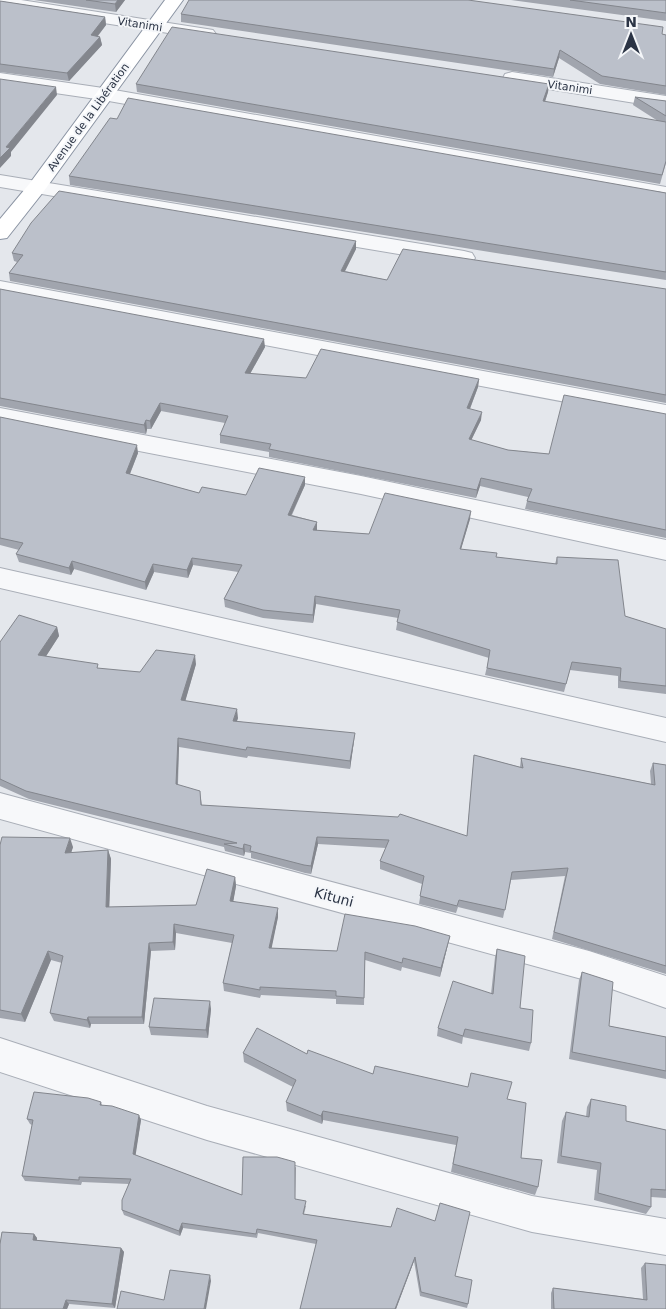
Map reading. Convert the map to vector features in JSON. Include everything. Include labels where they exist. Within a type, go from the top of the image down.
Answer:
[{"type":"highway","name":"Avenue de la Libération","points":[[0,233],[37,187],[103,94],[174,0]]},
{"type":"street","name":"Vitanimi","points":[[0,2],[223,36]]},
{"type":"street","name":"Vitanimi","points":[[497,76],[666,102]]},
{"type":"street","points":[[0,79],[103,94],[666,192]]},
{"type":"street","points":[[0,181],[488,262]]},
{"type":"street","points":[[0,288],[666,413]]},
{"type":"street","points":[[0,416],[361,484],[666,550]]},
{"type":"street","points":[[0,578],[666,730]]},
{"type":"street","name":"Kituni","points":[[0,806],[589,966],[666,992]]},
{"type":"street","points":[[0,1056],[207,1123],[532,1214],[666,1237]]},
{"type":"building","points":[[86,0],[118,0],[115,4]]},
{"type":"building","points":[[189,0],[468,0],[663,27],[662,34],[666,35],[666,86],[602,76],[560,50],[554,69],[181,14]]},
{"type":"building","points":[[570,0],[666,0],[666,13]]},
{"type":"building","points":[[0,1],[105,17],[91,35],[100,37],[67,73],[0,64]]},
{"type":"building","points":[[172,27],[549,84],[543,101],[666,122],[666,161],[662,175],[136,84]]},
{"type":"building","points":[[0,79],[56,87],[6,147],[10,148],[0,158]]},
{"type":"building","points":[[635,97],[666,101],[666,116]]},
{"type":"building","points":[[128,98],[666,193],[666,272],[69,176],[110,118],[117,119]]},
{"type":"building","points":[[59,191],[356,241],[341,271],[387,280],[403,249],[666,289],[666,395],[9,273],[23,255],[12,253],[31,223]]},
{"type":"building","points":[[0,289],[264,339],[245,373],[306,378],[321,349],[479,379],[467,408],[482,412],[469,439],[508,450],[549,454],[564,395],[666,414],[666,530],[527,501],[532,489],[481,478],[477,490],[269,449],[271,444],[220,435],[228,416],[160,403],[150,421],[146,420],[144,425],[0,398]]},
{"type":"building","points":[[0,417],[137,445],[126,473],[199,493],[202,487],[246,495],[259,468],[305,477],[288,515],[317,522],[313,530],[369,534],[385,493],[471,511],[460,549],[497,553],[496,557],[557,564],[557,557],[618,560],[625,616],[666,629],[666,686],[620,681],[621,668],[572,662],[566,684],[487,668],[490,650],[397,622],[400,610],[315,596],[313,615],[263,610],[224,599],[242,565],[192,558],[187,570],[153,564],[145,582],[72,561],[69,568],[16,554],[23,543],[0,538]]},
{"type":"building","points":[[19,615],[57,627],[38,655],[98,664],[97,668],[140,672],[156,650],[195,655],[181,700],[237,709],[233,721],[355,733],[350,761],[247,747],[246,750],[178,738],[176,784],[200,791],[201,805],[398,817],[400,814],[467,836],[474,755],[523,768],[521,758],[655,785],[653,763],[666,765],[666,966],[554,932],[568,868],[512,872],[505,910],[459,900],[457,906],[420,896],[424,876],[380,861],[389,840],[317,837],[311,866],[304,865],[250,851],[251,846],[244,844],[243,849],[224,844],[237,843],[26,791],[0,779],[0,642]]},
{"type":"building","points":[[2,837],[70,838],[65,853],[108,850],[106,907],[196,905],[207,869],[235,877],[230,901],[278,908],[269,948],[337,951],[345,914],[415,926],[450,936],[441,968],[403,958],[402,963],[365,952],[364,998],[336,996],[336,991],[260,987],[260,990],[223,983],[234,935],[174,924],[173,942],[149,943],[142,1017],[88,1017],[87,1020],[50,1013],[63,956],[48,951],[21,1014],[0,1010],[0,845]]},
{"type":"building","points":[[497,949],[525,956],[520,1008],[533,1010],[531,1043],[465,1029],[463,1036],[438,1028],[453,981],[493,994]]},
{"type":"building","points":[[582,972],[613,982],[609,1026],[666,1037],[666,1071],[572,1052]]},
{"type":"building","points":[[154,998],[210,1001],[206,1030],[149,1027]]},
{"type":"building","points":[[257,1028],[307,1054],[308,1050],[373,1074],[375,1066],[468,1087],[471,1073],[512,1082],[507,1099],[526,1103],[521,1158],[542,1160],[538,1187],[453,1164],[458,1137],[323,1111],[321,1116],[286,1102],[296,1080],[243,1053]]},
{"type":"building","points":[[34,1092],[88,1098],[101,1102],[100,1105],[112,1106],[139,1115],[133,1154],[242,1195],[243,1157],[277,1157],[295,1162],[295,1199],[306,1201],[303,1214],[391,1227],[397,1208],[435,1221],[440,1203],[470,1212],[455,1276],[472,1280],[468,1304],[421,1292],[415,1257],[395,1309],[300,1309],[317,1240],[257,1229],[256,1234],[182,1223],[179,1231],[122,1210],[122,1200],[131,1179],[79,1177],[79,1180],[22,1176],[33,1120],[27,1119]]},
{"type":"building","points":[[591,1099],[626,1106],[626,1121],[666,1130],[666,1190],[651,1189],[651,1207],[598,1193],[601,1163],[561,1156],[566,1112],[589,1117]]},
{"type":"building","points":[[2,1232],[34,1234],[33,1240],[121,1248],[112,1304],[66,1300],[63,1309],[0,1309],[0,1244]]},
{"type":"building","points":[[645,1263],[666,1265],[666,1309],[554,1309],[553,1288],[647,1300]]},
{"type":"building","points":[[170,1270],[210,1275],[204,1309],[117,1309],[121,1291],[164,1300]]}]
